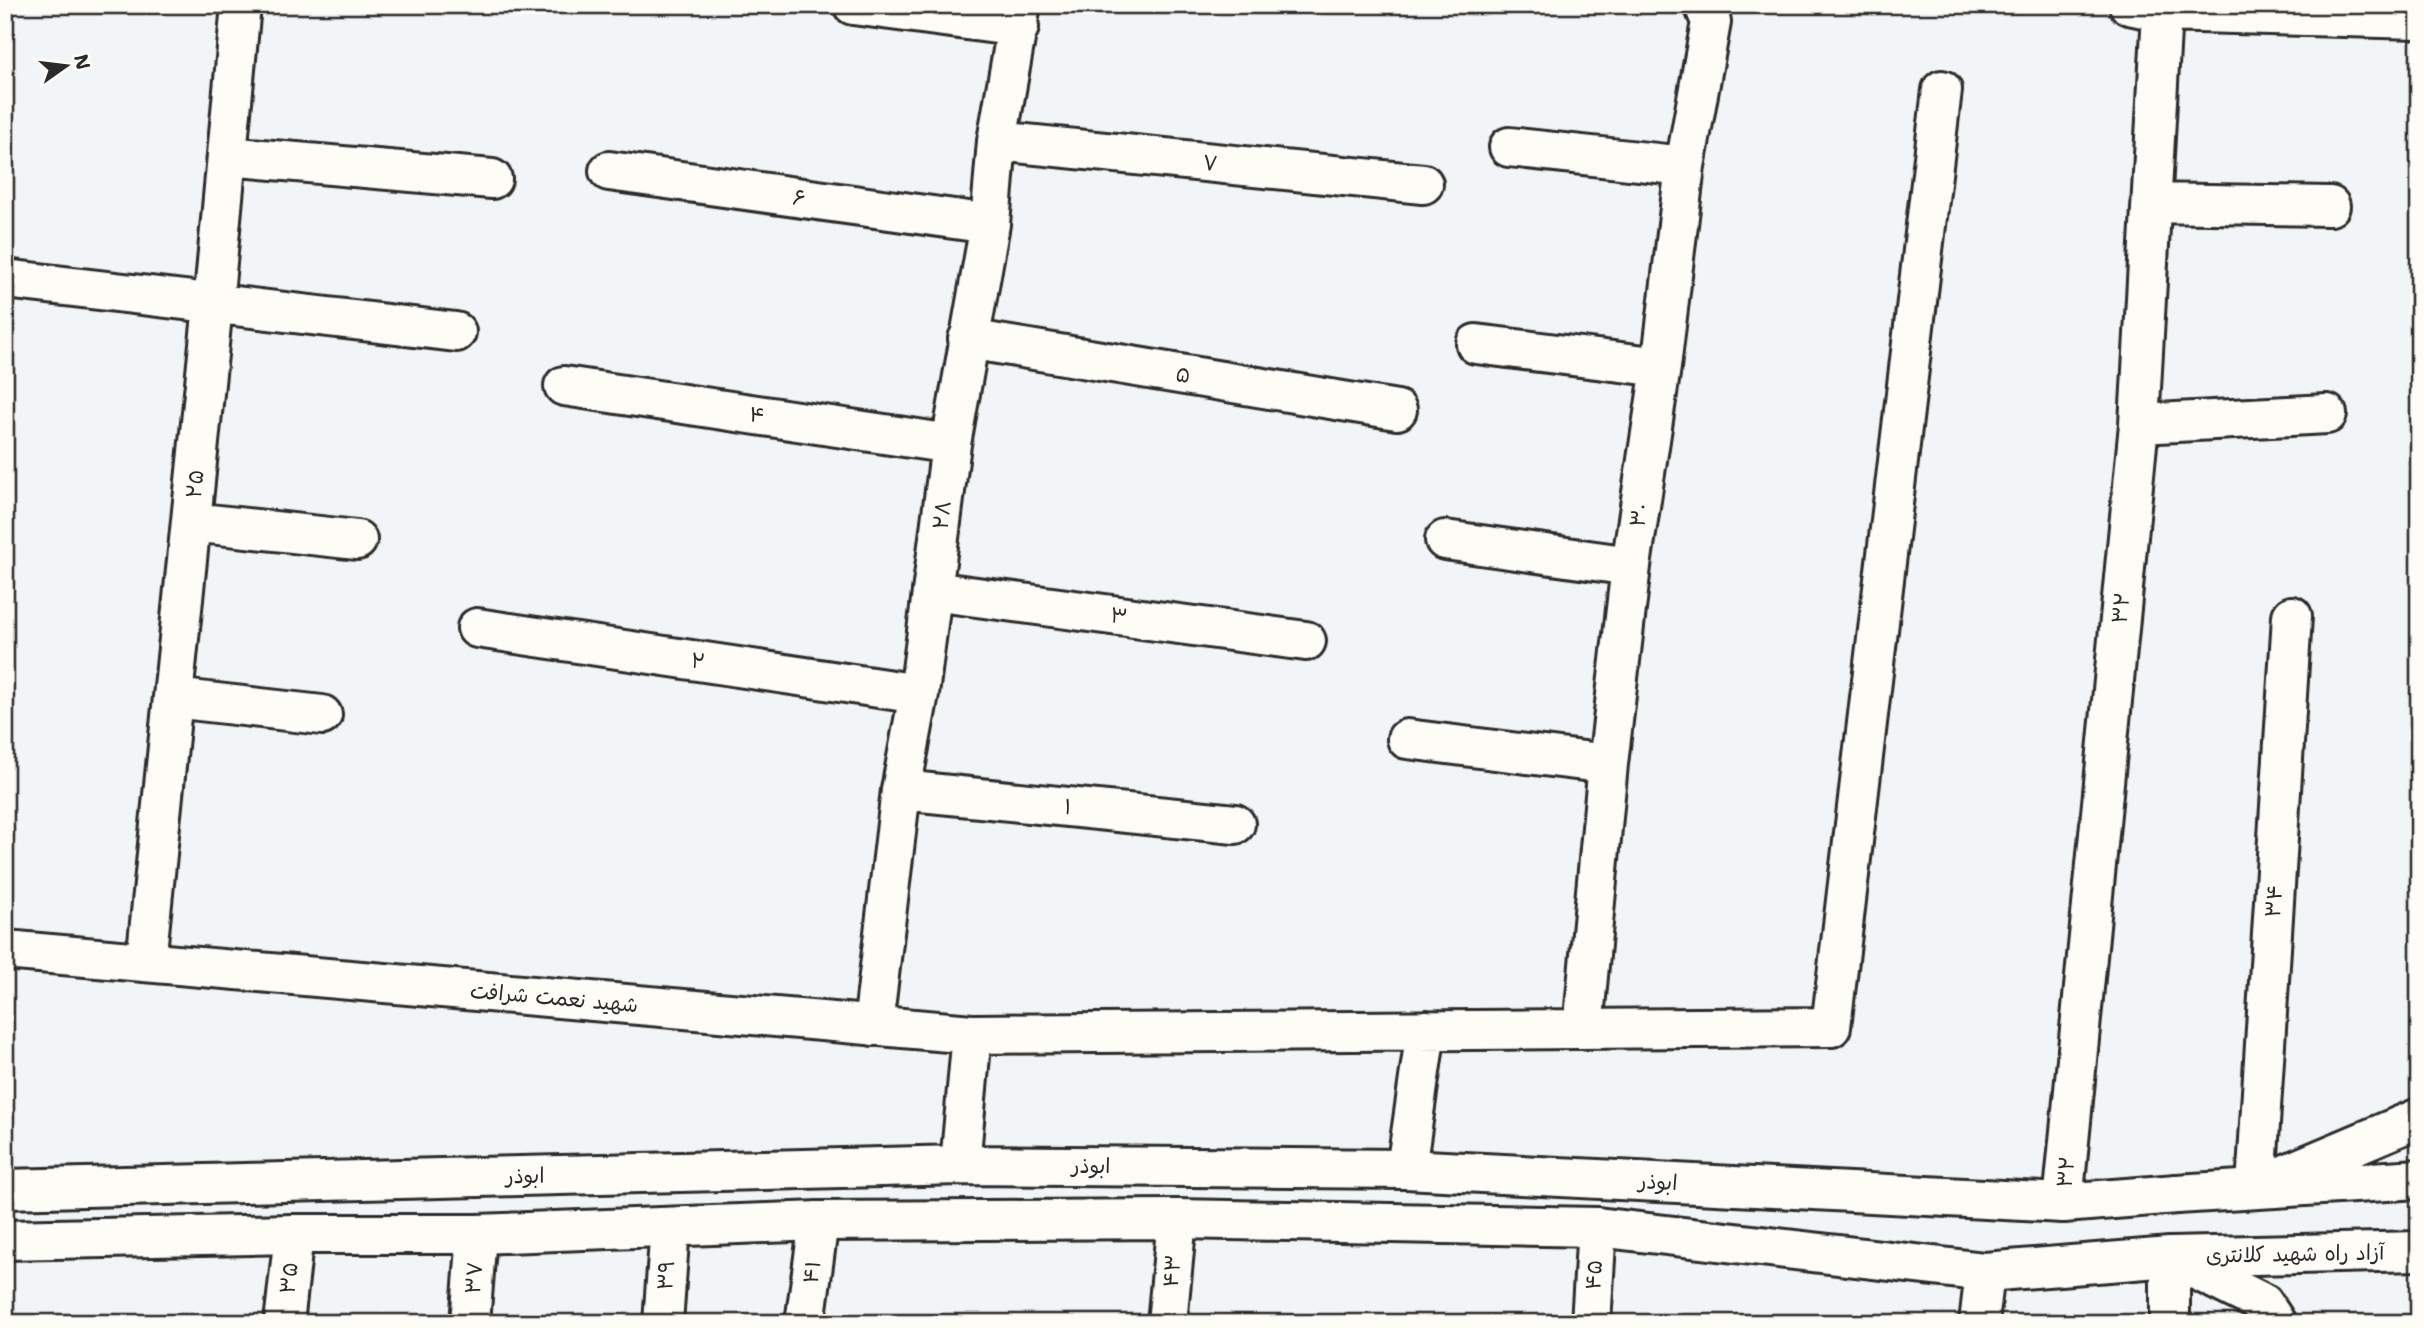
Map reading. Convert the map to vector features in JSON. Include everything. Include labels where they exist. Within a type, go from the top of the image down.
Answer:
[{"type":"main road","name":"۲۵","points":[[146,962],[241,5]]},
{"type":"main road","points":[[853,5],[1020,16]]},
{"type":"main road","name":"۳۰","points":[[1583,1029],[1608,764],[1631,566],[1661,367],[1685,166],[1711,22],[1704,5]]},
{"type":"main road","points":[[2146,8],[2237,9],[2419,19]]},
{"type":"main road","name":"۳۲","points":[[2063,1203],[2139,424],[2152,203],[2146,8]]},
{"type":"main road","name":"۲۸","points":[[873,1026],[901,790],[919,694],[951,444],[990,224],[997,141],[1020,16]]},
{"type":"main road","name":"شهید نعمت شرافت","points":[[5,950],[972,1034],[1831,1027],[1942,90]]},
{"type":"main road","name":"۷","points":[[997,141],[1423,184]]},
{"type":"main road","points":[[1509,147],[1685,166]]},
{"type":"main road","points":[[227,156],[492,179]]},
{"type":"main road","name":"۶","points":[[609,172],[990,224]]},
{"type":"main road","points":[[2152,203],[2330,206]]},
{"type":"main road","points":[[5,279],[456,332]]},
{"type":"main road","name":"۵","points":[[968,339],[1397,410]]},
{"type":"main road","points":[[1476,344],[1661,367]]},
{"type":"main road","name":"۴","points":[[564,386],[951,444]]},
{"type":"main road","points":[[2139,424],[2327,415]]},
{"type":"main road","points":[[191,522],[357,540]]},
{"type":"main road","points":[[1445,540],[1631,566]]},
{"type":"main road","name":"۳","points":[[932,591],[1306,641]]},
{"type":"main road","name":"۳۴","points":[[2256,1187],[2292,616]]},
{"type":"main road","name":"۲","points":[[477,628],[919,694]]},
{"type":"main road","points":[[173,698],[321,715]]},
{"type":"main road","points":[[1406,739],[1608,764]]},
{"type":"main road","name":"۱","points":[[901,790],[1236,824]]},
{"type":"main road","points":[[1405,1169],[1426,1030]]},
{"type":"main road","points":[[960,1165],[972,1034]]},
{"type":"main road","points":[[2256,1187],[2419,1118]]},
{"type":"main road","name":"ابوذر","points":[[5,1189],[960,1165],[1405,1169],[2063,1203],[2256,1187],[2419,1179]]},
{"type":"main road","points":[[5,1240],[294,1234],[477,1234],[819,1221],[1177,1219],[1597,1227],[1984,1272],[2170,1257],[2263,1303],[2276,1323]]},
{"type":"main road","name":"۴۳","points":[[1167,1323],[1177,1219]]},
{"type":"main road","name":"۴۱","points":[[805,1323],[819,1221]]},
{"type":"main road","name":"۳۹","points":[[663,1323],[670,1227]]},
{"type":"main road","name":"۴۵","points":[[1591,1323],[1597,1227]]},
{"type":"main road","name":"۳۵","points":[[284,1323],[294,1234]]},
{"type":"main road","name":"۳۷","points":[[470,1323],[477,1234]]},
{"type":"main road","name":"آزاد راه شهید کلانتری","points":[[2170,1257],[2419,1251]]},
{"type":"main road","points":[[2170,1257],[2170,1323]]},
{"type":"main road","points":[[1979,1323],[1984,1272]]}]
